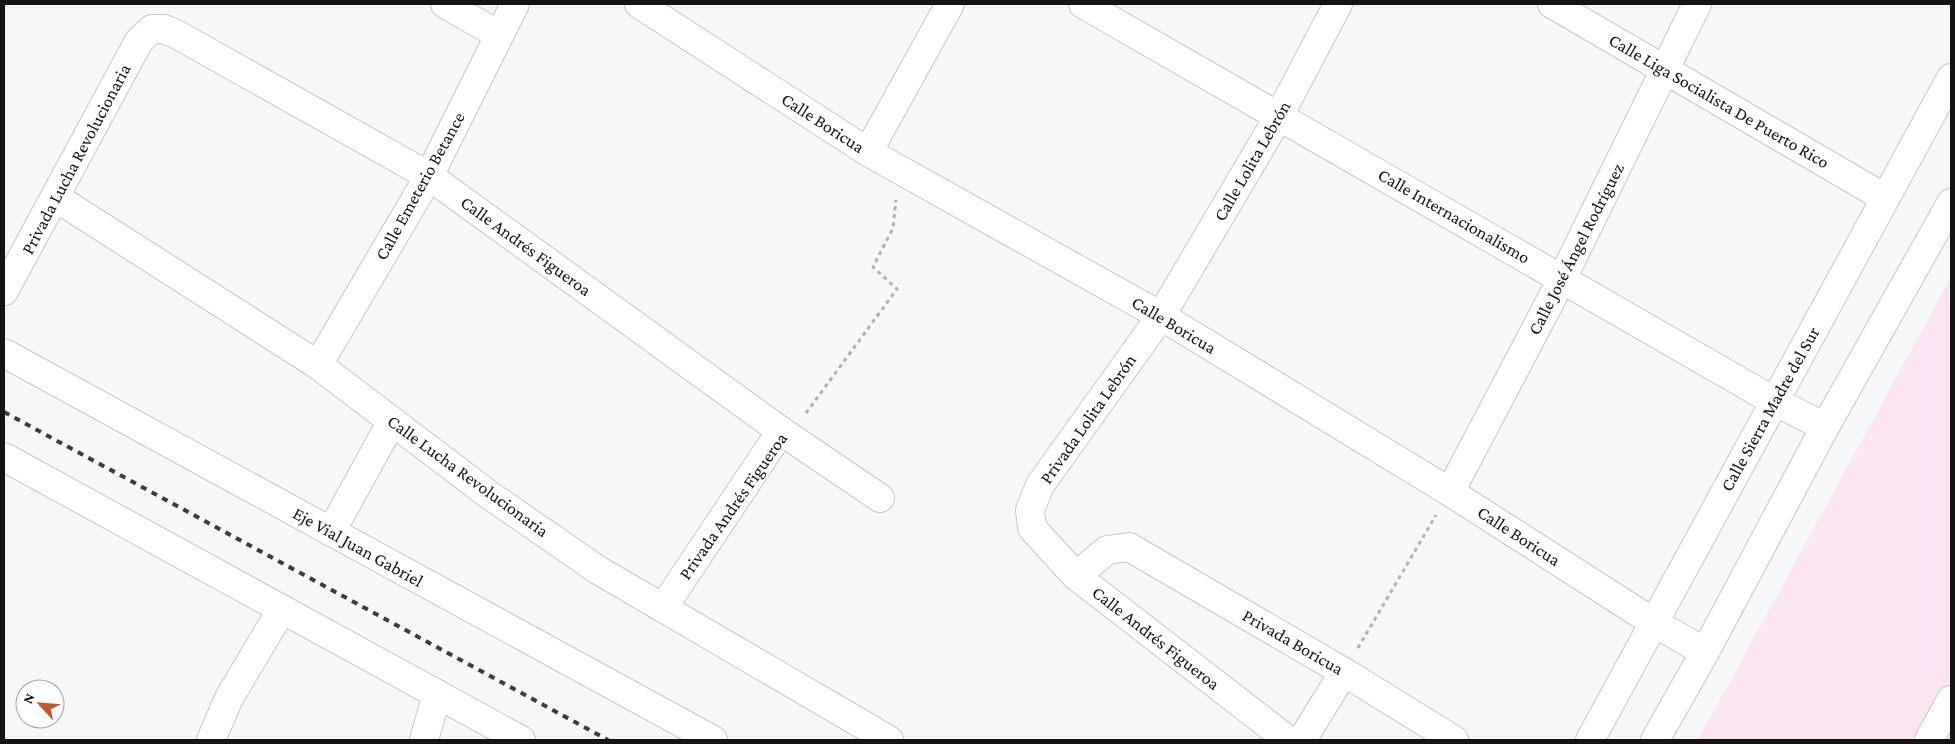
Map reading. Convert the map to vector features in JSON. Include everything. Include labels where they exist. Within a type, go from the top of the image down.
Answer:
[{"type":"street","points":[[445,4],[499,35]]},
{"type":"street","name":"Calle Emeterio Betance","points":[[318,365],[429,176],[515,4]]},
{"type":"street","name":"Calle Boricua","points":[[640,4],[868,152],[1161,316],[1450,492],[1653,622],[1705,652]]},
{"type":"street","points":[[868,152],[950,4]]},
{"type":"street","name":"Calle Internacionalismo","points":[[1083,4],[1774,401],[1825,427]]},
{"type":"street","name":"Calle Lolita Lebrón","points":[[1161,316],[1279,116],[1338,4]]},
{"type":"street","name":"Calle Liga Socialista De Puerto Rico","points":[[1552,4],[1885,198]]},
{"type":"street","name":"Calle José Ángel Rodríguez","points":[[1450,492],[1562,279],[1697,4]]},
{"type":"street","name":"Calle Andrés Figueroa","points":[[152,29],[164,29],[176,34],[429,176],[781,431],[880,498]]},
{"type":"street","name":"Privada Lucha Revolucionaria","points":[[4,291],[139,41],[152,29]]},
{"type":"street","name":"Calle Sierra Madre del Sur","points":[[1590,740],[1951,78]]},
{"type":"street","name":"Calle Lucha Revolucionaria","points":[[55,197],[318,365],[488,494],[598,570],[889,740]]},
{"type":"street","points":[[1655,740],[1705,652],[1825,427],[1951,203]]},
{"type":"street","name":"Privada Lolita Lebrón","points":[[1032,528],[1030,510],[1040,485],[1161,316]]},
{"type":"street","name":"Eje Vial Juan Gabriel","points":[[4,353],[713,740]]},
{"type":"street","points":[[331,532],[392,421]]},
{"type":"street","name":"Privada Andrés Figueroa","points":[[663,608],[781,431]]},
{"type":"street","points":[[4,457],[521,740]]},
{"type":"street","name":"Calle Andrés Figueroa","points":[[1032,528],[1076,576],[1288,740]]},
{"type":"street","name":"Privada Boricua","points":[[1076,576],[1107,550],[1129,546],[1344,672],[1454,740]]},
{"type":"street","points":[[211,740],[229,698],[282,609]]},
{"type":"street","points":[[1302,740],[1344,672]]},
{"type":"street","points":[[424,740],[438,694]]},
{"type":"street","points":[[1929,740],[1951,700]]},
{"type":"path","name":"Privada Andrés Figueroa","points":[[781,431],[808,413],[897,289],[873,267],[893,228],[899,170]]},
{"type":"path","points":[[1344,672],[1450,492]]},
{"type":"shaded area","points":[[1951,277],[1951,740],[1698,740]]},
{"type":"railway","points":[[4,412],[608,740]]}]
